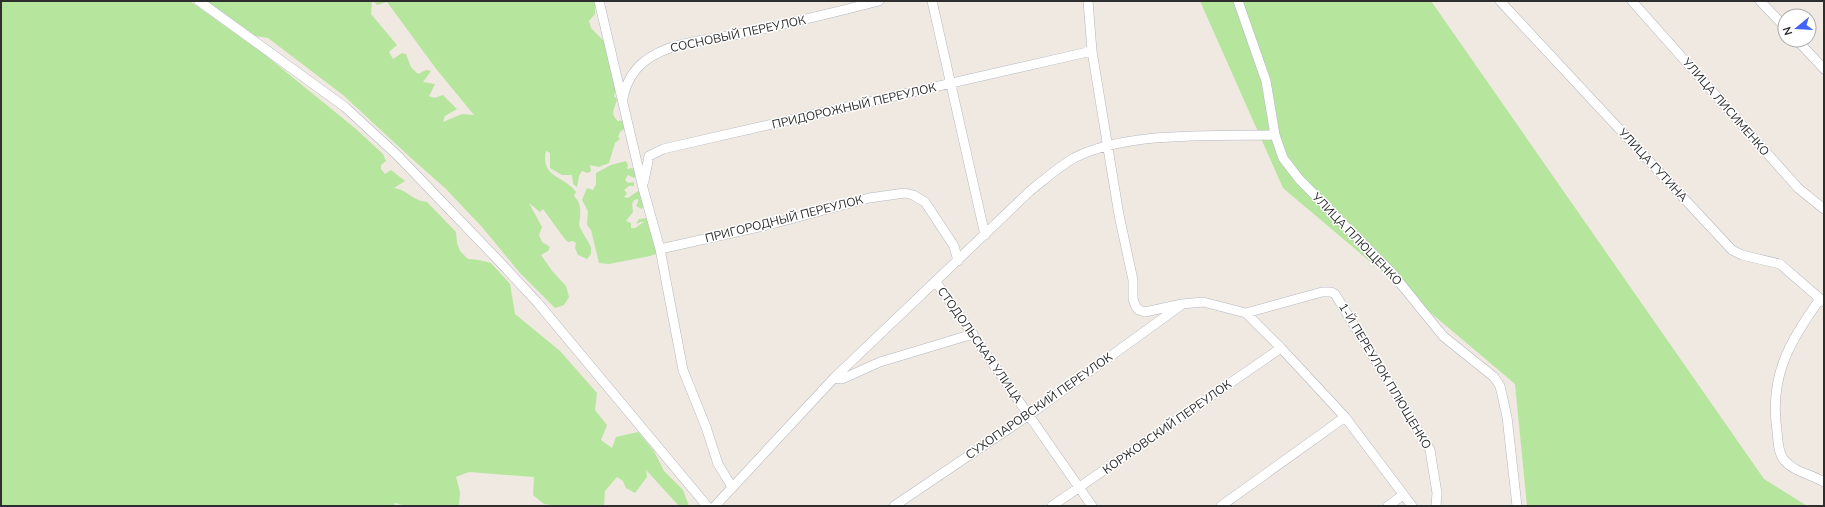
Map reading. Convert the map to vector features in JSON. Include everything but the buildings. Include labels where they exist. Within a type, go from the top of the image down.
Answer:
[{"type":"street","points":[[199,1],[345,107],[397,155],[498,260],[536,302],[707,506]]},
{"type":"street","name":"СОСНОВЫЙ ПЕРЕУЛОК","points":[[623,101],[625,87],[635,69],[645,61],[664,50],[790,23],[879,1]]},
{"type":"street","points":[[932,1],[985,235]]},
{"type":"street","points":[[1088,1],[1092,51],[1119,215],[1134,280],[1135,305],[1140,310],[1145,312],[1196,302],[1213,304],[1246,313],[1281,348],[1345,417],[1412,506]]},
{"type":"street","name":"УЛИЦА ПЛЮЩЕНКО","points":[[1238,1],[1266,81],[1275,135],[1283,158],[1299,179],[1392,273],[1443,336],[1494,377],[1500,386],[1507,417],[1517,506]]},
{"type":"street","name":"УЛИЦА ГУТИНА","points":[[1500,1],[1732,250],[1742,255],[1780,264],[1822,301]]},
{"type":"street","name":"УЛИЦА ЛИСИМЕНКО","points":[[1632,1],[1798,188],[1824,210]]},
{"type":"street","points":[[1760,1],[1777,19]]},
{"type":"street","points":[[600,2],[643,188],[660,249],[683,370],[706,427],[718,464],[732,487]]},
{"type":"street","points":[[1804,48],[1824,69]]},
{"type":"street","name":"ПРИДОРОЖНЫЙ ПЕРЕУЛОК","points":[[643,188],[646,164],[649,156],[656,151],[1092,51]]},
{"type":"street","points":[[715,506],[834,378],[1030,191],[1061,166],[1074,158],[1108,145],[1180,137],[1275,135]]},
{"type":"street","name":"ПРИГОРОДНЫЙ ПЕРЕУЛОК","points":[[660,249],[779,222],[868,198],[900,193],[909,194],[923,200],[932,211],[955,248],[958,261]]},
{"type":"street","name":"СТОДОЛЬСКАЯ УЛИЦА","points":[[936,282],[1092,506]]},
{"type":"street","name":"1-Й ПЕРЕУЛОК ПЛЮЩЕНКО","points":[[1246,313],[1290,303],[1322,292],[1332,292],[1335,294],[1430,450],[1437,493],[1436,505]]},
{"type":"street","points":[[1822,301],[1806,319],[1785,355],[1775,394],[1774,406],[1782,459],[1791,467],[1824,482]]},
{"type":"street","name":"СУХОПАРОВСКИЙ ПЕРЕУЛОК","points":[[894,506],[1029,415],[1182,304]]},
{"type":"street","points":[[834,378],[842,379],[880,362],[972,334]]},
{"type":"street","name":"КОРЖОВСКИЙ ПЕРЕУЛОК","points":[[1052,506],[1281,348]]},
{"type":"street","points":[[1221,506],[1345,417]]},
{"type":"street","points":[[1388,506],[1403,495]]},
{"type":"green space","points":[[1,1],[190,1],[264,54],[356,129],[383,154],[386,161],[381,165],[381,169],[385,174],[391,170],[405,181],[394,188],[427,202],[456,232],[457,243],[460,251],[468,259],[491,263],[510,284],[515,314],[560,351],[597,393],[595,410],[607,425],[601,440],[612,448],[616,437],[638,432],[654,451],[664,471],[683,490],[689,506],[679,506],[646,470],[647,477],[635,493],[626,488],[623,481],[617,477],[605,491],[604,506],[557,506],[544,504],[533,495],[534,477],[469,472],[456,477],[460,492],[459,506],[407,506],[395,503],[394,506],[1,506]]},
{"type":"green space","points":[[206,1],[372,1],[371,14],[397,45],[389,52],[393,59],[402,53],[406,54],[411,67],[418,74],[426,70],[431,71],[423,82],[435,84],[429,96],[434,98],[443,95],[457,109],[445,116],[443,122],[462,114],[474,115],[437,70],[387,2],[377,5],[373,1],[595,1],[595,14],[589,21],[591,28],[606,43],[616,89],[614,96],[617,99],[613,113],[618,121],[625,120],[624,129],[620,132],[618,137],[620,139],[615,143],[609,163],[599,167],[590,165],[591,171],[588,173],[582,171],[579,176],[577,187],[573,184],[572,175],[562,175],[550,168],[550,153],[546,151],[545,160],[550,172],[576,192],[574,196],[580,207],[579,226],[591,247],[591,254],[587,259],[578,255],[575,248],[576,243],[573,241],[568,242],[564,238],[543,209],[540,212],[529,203],[542,227],[539,235],[542,242],[550,247],[548,251],[541,255],[553,272],[566,286],[569,297],[564,305],[555,308],[520,273],[482,227],[446,189],[343,95],[268,38],[255,36]]},
{"type":"green space","points":[[1200,1],[1431,1],[1764,479],[1807,506],[1527,506],[1515,384],[1283,188]]},
{"type":"green space","points":[[626,161],[628,165],[627,169],[632,168],[637,174],[634,178],[628,175],[625,180],[628,183],[634,182],[634,186],[629,186],[624,190],[627,193],[624,197],[628,198],[638,191],[642,191],[644,204],[642,209],[636,206],[638,199],[634,200],[632,204],[633,212],[626,221],[631,223],[631,228],[635,228],[644,222],[636,224],[639,219],[647,218],[657,247],[656,254],[609,264],[599,263],[591,230],[587,225],[588,211],[582,200],[587,188],[593,190],[596,184],[596,173],[611,165]]}]
